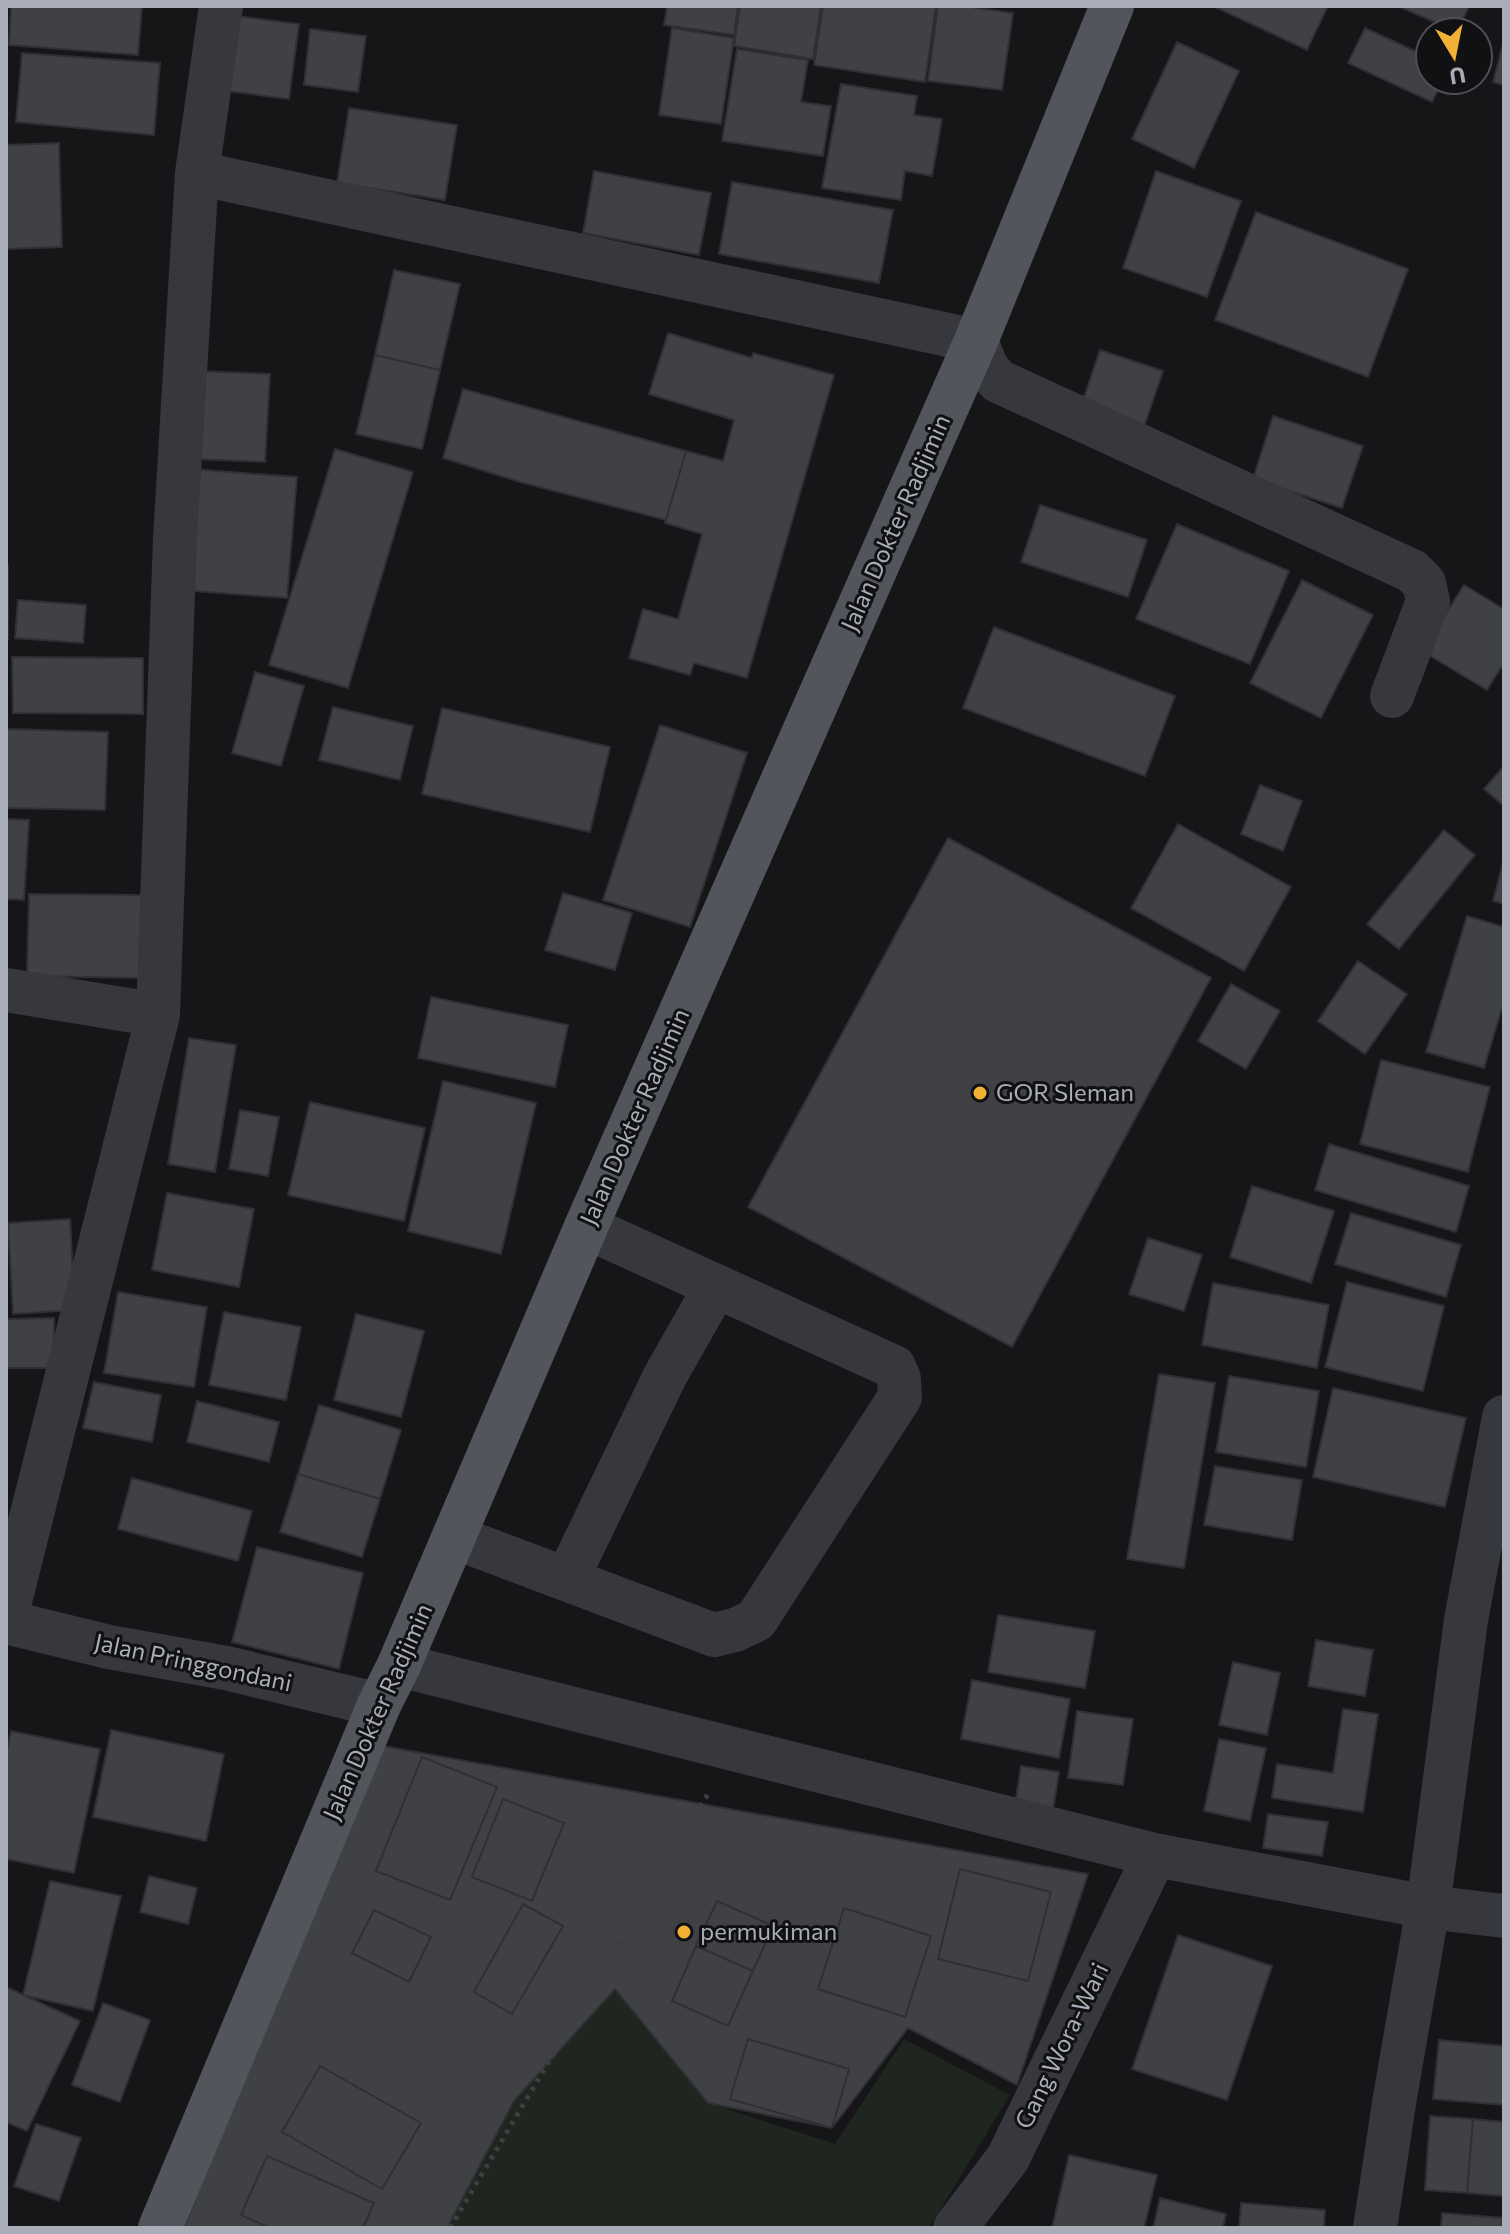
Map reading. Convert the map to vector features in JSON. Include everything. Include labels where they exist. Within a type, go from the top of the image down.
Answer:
[{"type":"main road","name":"Jalan Dokter Radjimin","points":[[160,2228],[379,1705],[976,341],[1112,6]]},
{"type":"street","points":[[6,1620],[158,1015],[175,538],[197,173],[221,6]]},
{"type":"street","points":[[197,173],[976,341],[987,368],[998,381],[1412,571],[1424,583],[1428,601],[1392,696]]},
{"type":"street","points":[[6,990],[158,1015]]},
{"type":"street","points":[[454,1537],[714,1635],[735,1630],[756,1620],[900,1397],[899,1379],[894,1367],[586,1227]]},
{"type":"street","points":[[567,1579],[665,1376],[716,1286]]},
{"type":"street","points":[[1375,2228],[1428,1907],[1466,1620],[1504,1417]]},
{"type":"street","name":"Jalan Pringgondani","points":[[6,1620],[109,1647],[226,1668],[379,1705]]},
{"type":"street","points":[[399,1665],[1155,1855],[1428,1907],[1504,1916]]},
{"type":"street","name":"Gang Wora-Wari","points":[[955,2228],[1008,2158],[1155,1855]]},
{"type":"path","points":[[450,2228],[734,1750]]},
{"type":"shaded area","points":[[615,1989],[708,2103],[835,2144],[904,2039],[1010,2095],[929,2228],[447,2228],[514,2101]]},
{"type":"building","points":[[11,6],[142,6],[138,55],[9,45]]},
{"type":"building","points":[[667,6],[738,6],[734,35],[664,25]]},
{"type":"building","points":[[740,6],[821,6],[813,59],[734,46]]},
{"type":"building","points":[[823,6],[936,6],[925,82],[814,65]]},
{"type":"building","points":[[938,6],[964,6],[1013,13],[1002,90],[928,81]]},
{"type":"building","points":[[1213,6],[1328,6],[1307,50]]},
{"type":"building","points":[[1398,6],[1469,6],[1464,16],[1421,16]]},
{"type":"building","points":[[236,16],[299,24],[289,99],[227,91]]},
{"type":"building","points":[[672,28],[734,38],[721,124],[659,115]]},
{"type":"building","points":[[1365,28],[1414,51],[1414,94],[1348,63]]},
{"type":"building","points":[[310,29],[366,36],[358,92],[304,85]]},
{"type":"building","points":[[1504,40],[1504,85],[1494,82]]},
{"type":"building","points":[[1177,42],[1239,71],[1194,168],[1132,139]]},
{"type":"building","points":[[737,49],[808,60],[801,102],[831,106],[823,156],[722,141]]},
{"type":"building","points":[[22,53],[160,63],[154,135],[16,122]]},
{"type":"building","points":[[841,84],[917,96],[914,115],[942,119],[932,176],[905,171],[901,200],[822,188]]},
{"type":"building","points":[[1419,96],[1435,96],[1432,102]]},
{"type":"building","points":[[349,108],[457,125],[445,200],[337,183]]},
{"type":"building","points":[[59,143],[62,247],[6,249],[6,145]]},
{"type":"building","points":[[594,171],[711,193],[699,255],[583,233]]},
{"type":"building","points":[[1156,171],[1241,201],[1207,297],[1123,268]]},
{"type":"building","points":[[732,182],[893,210],[879,283],[719,254]]},
{"type":"building","points":[[1256,212],[1408,269],[1368,377],[1215,320]]},
{"type":"building","points":[[394,270],[460,284],[440,370],[375,355]]},
{"type":"building","points":[[668,333],[752,358],[753,353],[834,375],[747,678],[694,663],[690,675],[629,658],[643,609],[678,619],[702,534],[665,523],[686,451],[723,461],[734,420],[649,394]]},
{"type":"building","points":[[1100,350],[1163,371],[1144,427],[1081,406]]},
{"type":"building","points":[[375,355],[440,370],[422,449],[356,434]]},
{"type":"building","points":[[199,371],[270,374],[265,462],[194,459]]},
{"type":"building","points":[[463,389],[686,451],[666,520],[520,482],[443,458]]},
{"type":"building","points":[[1273,416],[1363,446],[1342,508],[1253,479]]},
{"type":"building","points":[[335,449],[413,472],[348,688],[269,665]]},
{"type":"building","points":[[191,469],[297,477],[287,598],[181,590]]},
{"type":"building","points":[[1040,505],[1147,540],[1128,597],[1021,562]]},
{"type":"building","points":[[1177,524],[1289,571],[1250,664],[1136,619]]},
{"type":"building","points":[[8,566],[8,639],[6,639]]},
{"type":"building","points":[[1302,580],[1373,615],[1321,718],[1250,683]]},
{"type":"building","points":[[1464,585],[1504,609],[1504,663],[1487,690],[1422,651]]},
{"type":"building","points":[[18,600],[86,605],[83,643],[15,638]]},
{"type":"building","points":[[994,627],[1175,696],[1145,776],[963,708]]},
{"type":"building","points":[[12,657],[143,658],[143,714],[13,713]]},
{"type":"building","points":[[255,672],[304,686],[281,766],[232,753]]},
{"type":"building","points":[[333,707],[413,726],[400,780],[319,760]]},
{"type":"building","points":[[442,708],[610,747],[590,832],[422,794]]},
{"type":"building","points":[[660,725],[747,753],[690,927],[603,900]]},
{"type":"building","points":[[6,729],[108,732],[105,810],[6,808]]},
{"type":"building","points":[[1504,766],[1504,806],[1484,789]]},
{"type":"building","points":[[1260,785],[1302,801],[1283,851],[1241,834]]},
{"type":"building","points":[[6,819],[29,820],[24,900],[6,899]]},
{"type":"building","points":[[1178,824],[1291,887],[1244,971],[1131,908]]},
{"type":"building","points":[[1444,830],[1475,855],[1399,949],[1367,924]]},
{"type":"building","name":"GOR Sleman","points":[[948,838],[1211,978],[1012,1347],[748,1207]]},
{"type":"building","points":[[1504,859],[1504,904],[1493,901]]},
{"type":"building","points":[[563,893],[632,913],[615,970],[545,950]]},
{"type":"building","points":[[29,894],[143,895],[141,978],[27,976]]},
{"type":"building","points":[[1467,916],[1504,927],[1504,1001],[1484,1068],[1426,1052]]},
{"type":"building","points":[[1358,961],[1407,994],[1365,1054],[1318,1021]]},
{"type":"building","points":[[1231,984],[1280,1011],[1246,1069],[1198,1041]]},
{"type":"building","points":[[431,997],[568,1025],[555,1087],[418,1058]]},
{"type":"building","points":[[189,1038],[236,1045],[215,1172],[168,1164]]},
{"type":"building","points":[[1381,1060],[1490,1087],[1468,1172],[1360,1144]]},
{"type":"building","points":[[443,1081],[536,1103],[501,1254],[408,1231]]},
{"type":"building","points":[[310,1102],[425,1128],[404,1221],[288,1195]]},
{"type":"building","points":[[240,1110],[279,1117],[268,1176],[229,1169]]},
{"type":"building","points":[[1329,1144],[1469,1186],[1456,1232],[1315,1190]]},
{"type":"building","points":[[1252,1186],[1334,1211],[1311,1283],[1230,1257]]},
{"type":"building","points":[[167,1193],[254,1209],[239,1287],[152,1270]]},
{"type":"building","points":[[1351,1213],[1461,1245],[1446,1297],[1335,1264]]},
{"type":"building","points":[[70,1219],[75,1310],[13,1314],[8,1223]]},
{"type":"building","points":[[1148,1238],[1202,1255],[1184,1311],[1129,1294]]},
{"type":"building","points":[[1347,1282],[1444,1306],[1423,1391],[1325,1367]]},
{"type":"building","points":[[1213,1283],[1329,1305],[1317,1368],[1202,1345]]},
{"type":"building","points":[[118,1292],[207,1307],[194,1387],[104,1373]]},
{"type":"building","points":[[224,1312],[301,1327],[286,1400],[209,1385]]},
{"type":"building","points":[[356,1314],[424,1331],[401,1417],[334,1400]]},
{"type":"building","points":[[54,1318],[54,1368],[6,1368],[6,1319]]},
{"type":"building","points":[[1159,1374],[1215,1383],[1184,1568],[1127,1559]]},
{"type":"building","points":[[1229,1376],[1319,1391],[1306,1467],[1216,1452]]},
{"type":"building","points":[[94,1382],[161,1395],[152,1442],[83,1428]]},
{"type":"building","points":[[1333,1388],[1466,1418],[1445,1507],[1313,1477]]},
{"type":"building","points":[[197,1401],[279,1422],[269,1462],[187,1442]]},
{"type":"building","points":[[319,1405],[401,1430],[380,1499],[298,1474]]},
{"type":"building","points":[[1215,1466],[1302,1480],[1292,1540],[1204,1525]]},
{"type":"building","points":[[298,1474],[380,1499],[362,1557],[280,1532]]},
{"type":"building","points":[[132,1478],[252,1511],[238,1561],[118,1529]]},
{"type":"building","points":[[257,1547],[363,1573],[339,1669],[232,1642]]},
{"type":"building","points":[[998,1615],[1095,1631],[1085,1688],[988,1672]]},
{"type":"building","points":[[1316,1640],[1373,1650],[1365,1696],[1308,1686]]},
{"type":"building","points":[[1233,1662],[1280,1673],[1267,1735],[1219,1725]]},
{"type":"building","points":[[972,1680],[1070,1699],[1059,1758],[961,1739]]},
{"type":"building","points":[[1343,1709],[1378,1714],[1363,1812],[1272,1798],[1277,1764],[1333,1773]]},
{"type":"building","points":[[1077,1711],[1133,1719],[1123,1785],[1068,1778]]},
{"type":"building","points":[[111,1730],[224,1754],[206,1841],[93,1817]]},
{"type":"building","points":[[11,1731],[100,1749],[74,1873],[6,1859],[6,1754]]},
{"type":"building","points":[[1219,1739],[1266,1748],[1250,1821],[1204,1811]]},
{"type":"building","name":"permukiman","points":[[372,1744],[1088,1874],[1017,2085],[908,2028],[832,2128],[708,2103],[615,1989],[514,2101],[447,2228],[184,2228]]},
{"type":"building","points":[[422,1757],[497,1787],[450,1900],[376,1871]]},
{"type":"building","points":[[1021,1766],[1059,1772],[1051,1823],[1013,1817]]},
{"type":"building","points":[[503,1799],[564,1823],[532,1901],[472,1877]]},
{"type":"building","points":[[1268,1814],[1328,1822],[1322,1856],[1263,1848]]},
{"type":"building","points":[[960,1869],[1051,1892],[1028,1981],[938,1959]]},
{"type":"building","points":[[149,1876],[197,1888],[188,1924],[140,1912]]},
{"type":"building","points":[[50,1881],[121,1896],[93,2011],[23,1995]]},
{"type":"building","points":[[717,1901],[773,1926],[753,1971],[696,1946]]},
{"type":"building","points":[[523,1904],[563,1926],[512,2014],[474,1992]]},
{"type":"building","points":[[844,1908],[931,1936],[905,2017],[818,1989]]},
{"type":"building","points":[[374,1910],[431,1937],[409,1982],[352,1953]]},
{"type":"building","points":[[1178,1935],[1272,1966],[1227,2100],[1132,2069]]},
{"type":"building","points":[[696,1946],[753,1971],[728,2026],[672,2001]]},
{"type":"building","points":[[6,1987],[80,2021],[27,2131],[6,2122]]},
{"type":"building","points":[[103,2003],[150,2020],[120,2102],[72,2085]]},
{"type":"building","points":[[748,2039],[849,2069],[832,2128],[730,2099]]},
{"type":"building","points":[[1439,2040],[1504,2046],[1504,2105],[1433,2099]]},
{"type":"building","points":[[320,2066],[421,2123],[382,2189],[282,2132]]},
{"type":"building","points":[[1430,2116],[1473,2119],[1467,2193],[1425,2190]]},
{"type":"building","points":[[1473,2119],[1504,2122],[1504,2196],[1467,2193]]},
{"type":"building","points":[[36,2124],[81,2138],[59,2201],[14,2186]]},
{"type":"building","points":[[1069,2155],[1157,2175],[1144,2228],[1052,2228]]},
{"type":"building","points":[[267,2156],[374,2203],[363,2228],[270,2228],[241,2215]]},
{"type":"building","points":[[1160,2198],[1226,2214],[1223,2228],[1153,2228]]},
{"type":"building","points":[[1241,2203],[1325,2210],[1324,2228],[1239,2228]]},
{"type":"building","points":[[1442,2213],[1503,2218],[1502,2228],[1441,2228]]},
{"type":"place","name":"GOR Sleman","points":[[980,1093]]},
{"type":"place","name":"permukiman","points":[[684,1932]]}]
